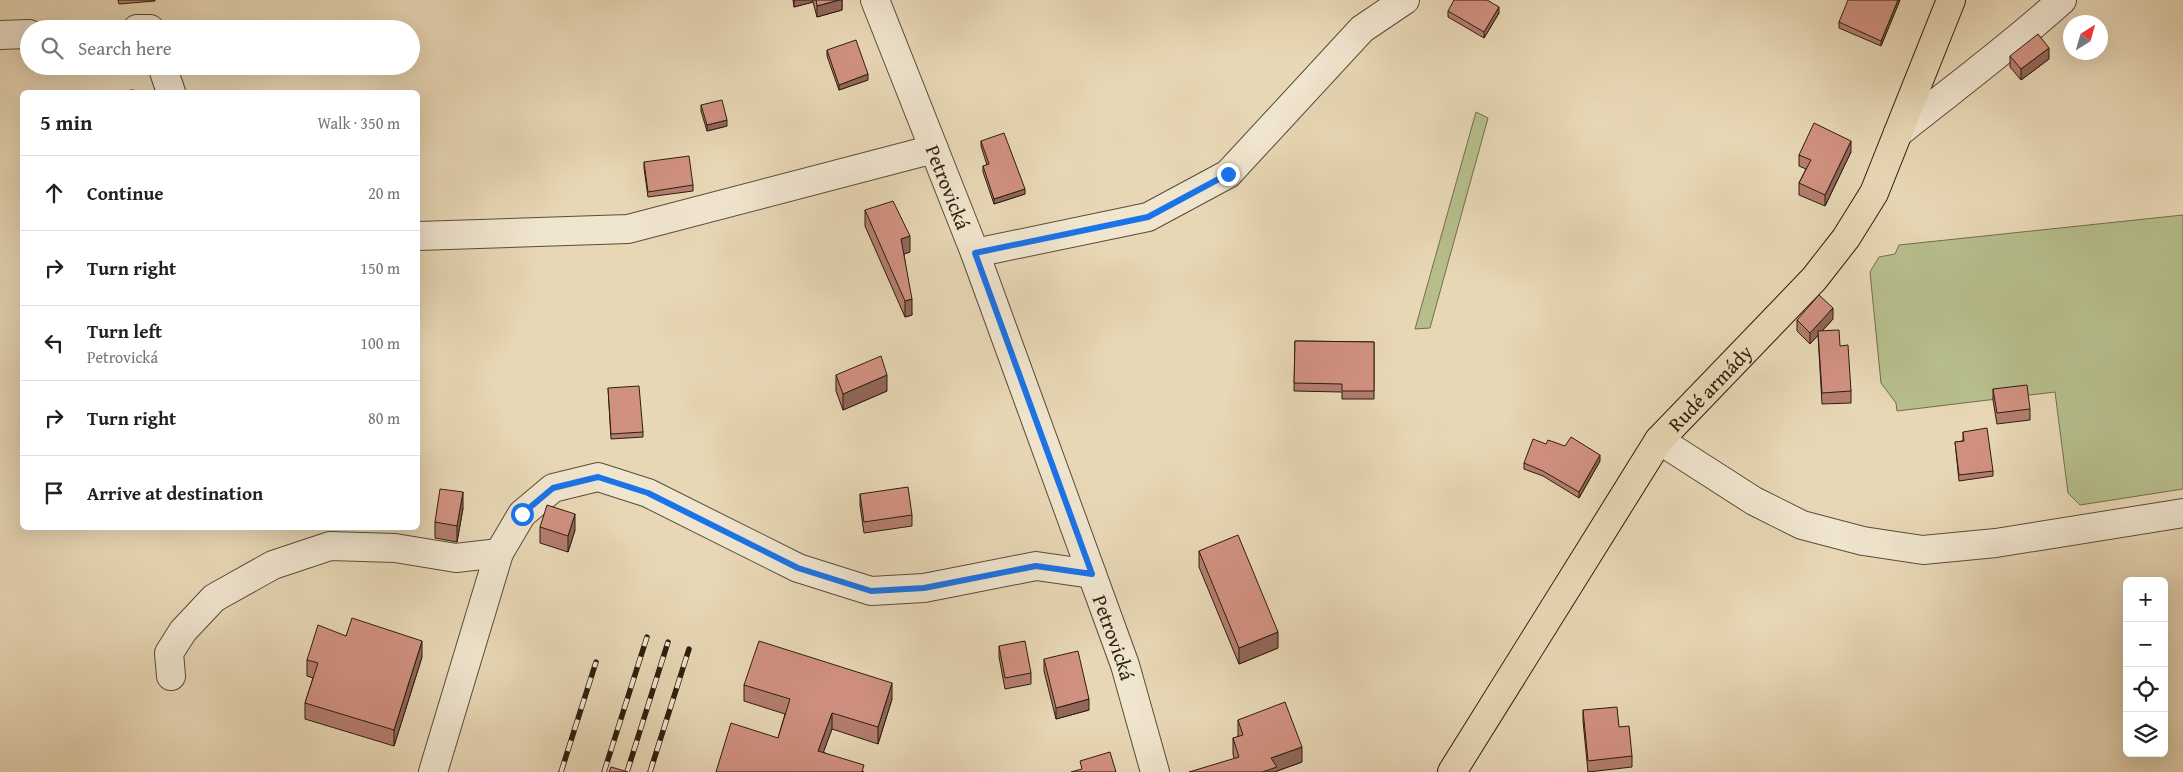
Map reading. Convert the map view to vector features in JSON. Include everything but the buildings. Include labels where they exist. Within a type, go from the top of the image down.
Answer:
[{"type":"main road","name":"Rudé armády","points":[[1452,772],[1659,440],[1814,279],[1846,238],[1874,193],[1952,0]]},
{"type":"street","name":"Petrovická","points":[[875,0],[975,253],[1092,574],[1125,665],[1155,772]]},
{"type":"street","points":[[975,253],[1148,217],[1228,174],[1362,30],[1405,0]]},
{"type":"street","points":[[1898,133],[1996,54],[2028,31],[2062,0]]},
{"type":"street","points":[[0,35],[20,34]]},
{"type":"street","points":[[165,75],[170,90]]},
{"type":"street","points":[[420,236],[628,229],[934,149]]},
{"type":"street","points":[[1659,440],[1754,501],[1802,525],[1863,541],[1923,550],[1996,542],[2183,513]]},
{"type":"street","points":[[433,772],[499,554],[522,514],[553,488],[598,477],[648,493],[798,568],[871,591],[924,588],[1036,566],[1092,574]]},
{"type":"street","points":[[171,676],[169,652],[183,631],[214,598],[273,565],[330,546],[395,548],[456,558],[499,554]]},
{"type":"green space","points":[[1476,112],[1488,118],[1430,328],[1415,329]]},
{"type":"green space","points":[[2183,215],[2183,489],[2080,505],[2068,493],[2055,392],[1897,411],[1896,403],[1881,383],[1870,272],[1879,257],[1895,254],[1899,245]]},
{"type":"railway","points":[[604,772],[647,637]]},
{"type":"railway","points":[[627,772],[668,642]]},
{"type":"railway","points":[[650,772],[689,649]]},
{"type":"railway","points":[[561,772],[596,662]]},
{"type":"route","points":[[522,514],[553,488],[598,477],[648,493],[798,568],[871,591],[924,588],[1036,566],[1092,574],[975,253],[1148,217],[1228,174]]}]
